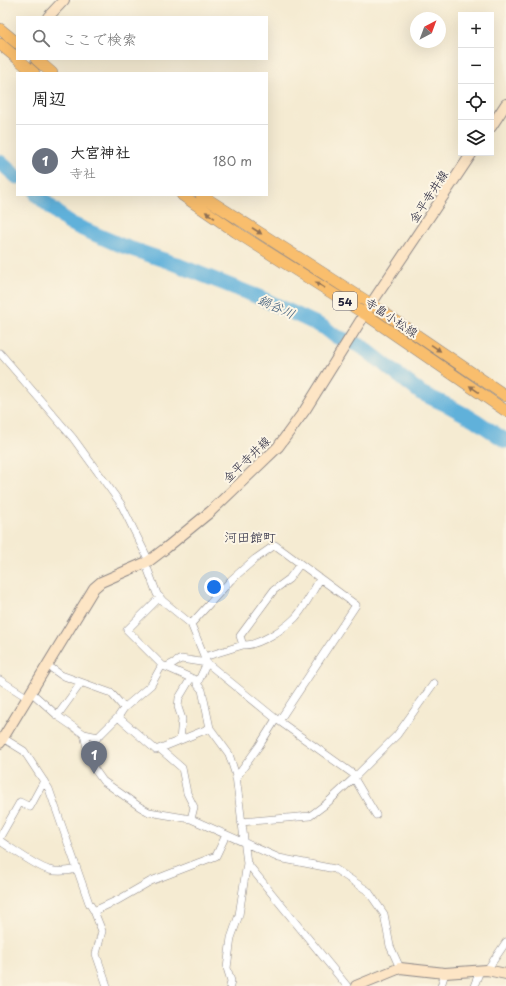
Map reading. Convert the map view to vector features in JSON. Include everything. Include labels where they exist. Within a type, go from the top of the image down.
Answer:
[{"type":"main road","points":[[49,16],[64,0]]},
{"type":"main road","points":[[0,29],[16,42]]},
{"type":"main road","points":[[0,44],[16,56]]},
{"type":"main road","points":[[20,60],[33,72]]},
{"type":"main road","points":[[37,60],[51,72]]},
{"type":"main road","points":[[494,122],[506,104]]},
{"type":"main road","name":"金平寺井線","points":[[1,740],[30,695],[94,588],[101,582],[147,562],[210,512],[278,447],[305,410],[353,332],[470,156]]},
{"type":"main road","name":"寺畠小松線","points":[[183,196],[236,232],[368,309],[506,396]]},
{"type":"main road","name":"寺畠小松線","points":[[202,196],[368,309],[506,411]]},
{"type":"main road","points":[[356,986],[400,968],[445,973],[484,971],[506,974]]},
{"type":"street","points":[[0,353],[73,438],[122,504],[147,562],[158,594],[191,624],[205,660],[278,720],[355,777],[376,814]]},
{"type":"street","points":[[191,624],[231,580],[255,559],[275,545],[356,605],[278,720],[236,778]]},
{"type":"street","points":[[243,645],[240,636],[274,590],[289,579],[300,564]]},
{"type":"street","points":[[87,748],[118,717],[124,708],[151,685],[164,666],[182,659],[205,660],[243,645],[250,646],[275,633],[295,618],[320,579]]},
{"type":"street","points":[[160,597],[127,630],[164,666],[199,681]]},
{"type":"street","points":[[205,660],[197,684],[202,690],[210,728],[229,754],[236,778],[243,842],[247,863],[240,914],[231,938],[227,968],[231,981],[230,986]]},
{"type":"street","points":[[47,665],[61,676],[111,693],[124,708]]},
{"type":"street","points":[[180,740],[182,720],[178,707],[179,698],[191,678]]},
{"type":"street","points":[[0,680],[30,695],[57,716],[84,734],[98,737]]},
{"type":"street","points":[[57,716],[81,683]]},
{"type":"street","points":[[241,822],[310,816],[326,804],[355,777],[397,735],[434,683]]},
{"type":"street","points":[[118,717],[156,750],[210,728]]},
{"type":"street","points":[[84,734],[89,758],[93,767],[104,781],[140,807],[150,812],[191,819],[279,858],[335,869],[368,891],[384,914],[390,946],[400,968]]},
{"type":"street","points":[[1,740],[24,751],[49,789],[89,903],[102,931],[96,954],[107,986]]},
{"type":"street","points":[[160,749],[182,768],[188,793],[194,808],[191,819]]},
{"type":"street","points":[[0,837],[20,802],[30,807],[44,781]]},
{"type":"street","points":[[94,911],[118,900],[151,881],[216,856],[226,835]]},
{"type":"street","points":[[0,841],[49,870],[69,871],[77,869]]},
{"type":"street","points":[[247,863],[347,986]]},
{"type":"street","points":[[474,986],[506,942]]},
{"type":"street","points":[[440,986],[445,973]]},
{"type":"waterway","name":"鍋谷川","points":[[0,162],[16,176]]},
{"type":"waterway","name":"鍋谷川","points":[[38,196],[69,223],[120,245],[170,262],[261,298],[325,328],[335,336],[361,346],[421,393],[475,420],[506,441]]},
{"type":"place","name":"大宮神社","points":[[94,774]]},
{"type":"district","name":"河田館町","points":[[250,536]]}]
